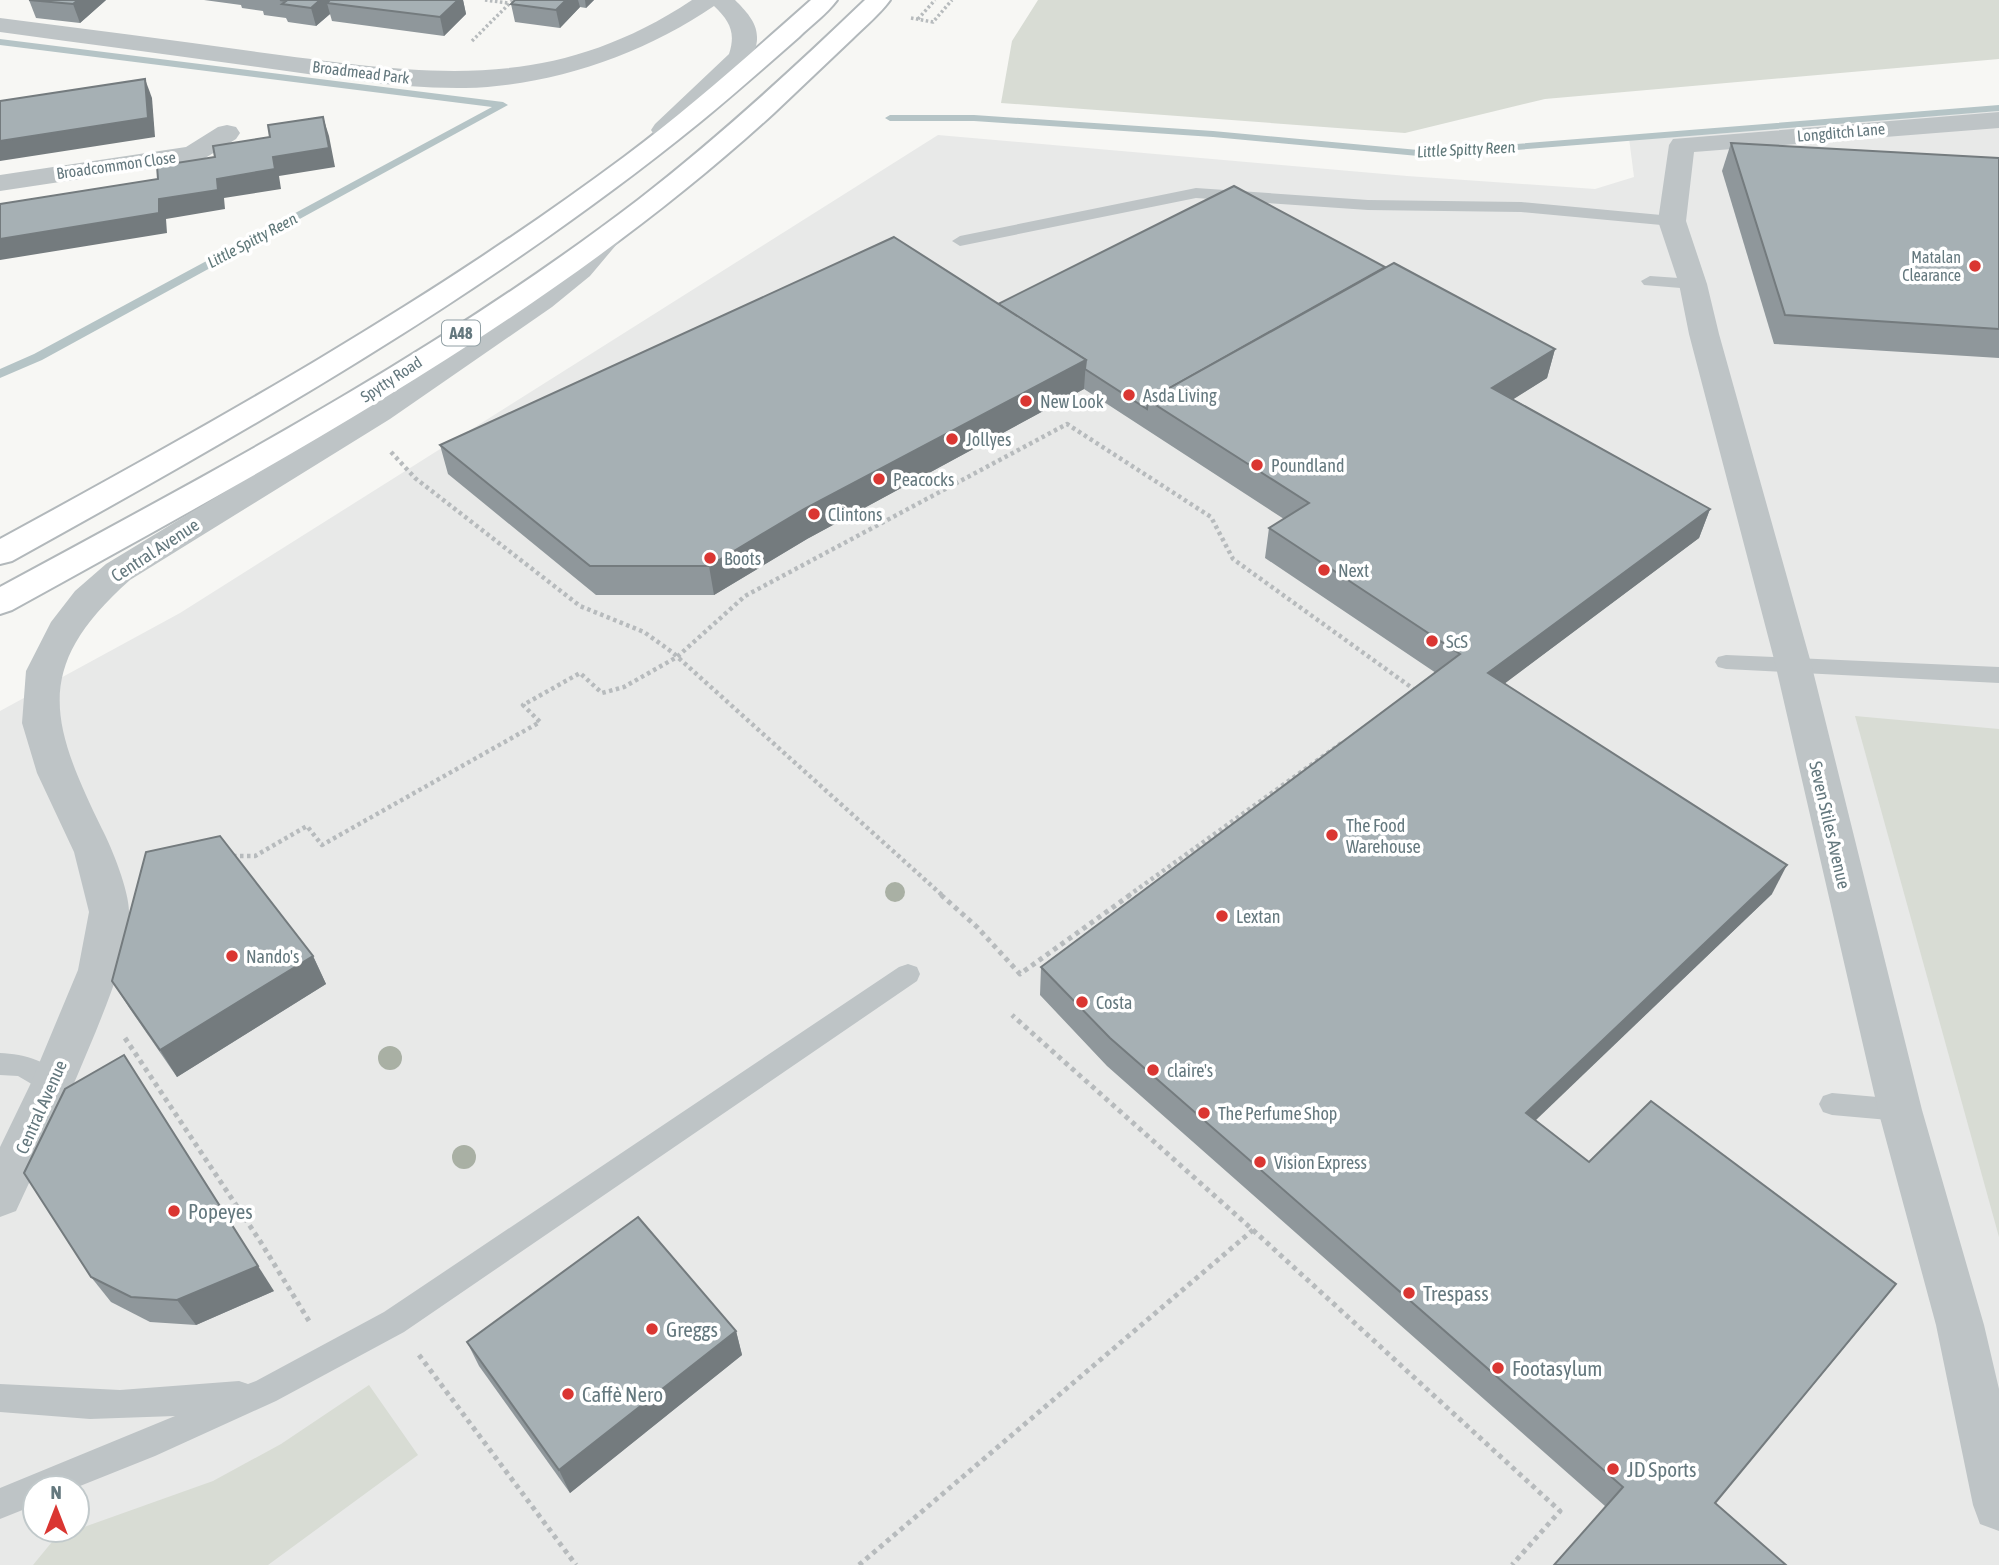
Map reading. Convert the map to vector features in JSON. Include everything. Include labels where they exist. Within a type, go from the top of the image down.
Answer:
[{"type":"main road","name":"A48","points":[[0,553],[182,454],[371,343],[491,267],[619,172],[773,50],[825,0]]},
{"type":"main road","name":"Spytty Road","points":[[0,602],[370,393],[612,232],[781,94],[878,0]]},
{"type":"street","name":"Broadmead Park","points":[[0,25],[391,77],[489,79],[532,73],[620,46],[664,27],[708,0]]},
{"type":"street","points":[[619,172],[736,64],[744,51],[745,30],[739,18],[721,0]]},
{"type":"street","name":"Longditch Lane","points":[[1682,145],[1999,120]]},
{"type":"street","name":"Broadcommon Close","points":[[0,183],[193,154],[227,134]]},
{"type":"street","name":"Seven Stiles Avenue","points":[[1682,145],[1672,221],[1693,284],[1704,334],[1793,663],[1900,1110],[1960,1325],[1999,1505]]},
{"type":"street","name":"Central Avenue","points":[[0,1196],[52,1085],[99,970],[110,912],[94,852],[56,773],[41,723],[44,671],[64,631],[87,599],[118,572],[379,412],[542,301],[580,270],[612,232]]},
{"type":"lane","points":[[960,240],[1196,192],[1368,205],[1521,207],[1672,221]]},
{"type":"lane","points":[[1650,281],[1693,284]]},
{"type":"lane","points":[[1726,662],[1793,663],[1999,675]]},
{"type":"lane","points":[[71,1474],[266,1391],[394,1322],[908,974]]},
{"type":"lane","points":[[0,1063],[23,1065],[52,1085]]},
{"type":"lane","points":[[1832,1104],[1900,1110]]},
{"type":"lane","points":[[0,1398],[40,1403],[124,1404],[185,1402],[266,1391]]},
{"type":"lane","points":[[0,1504],[21,1495]]},
{"type":"path","points":[[485,0],[508,3]]},
{"type":"path","points":[[918,19],[935,0]]},
{"type":"path","points":[[905,17],[933,22],[951,0]]},
{"type":"path","points":[[222,856],[255,856],[307,826],[322,845],[540,722],[523,705],[580,673],[602,693],[624,687],[677,657],[745,596],[1067,424],[1211,517],[1233,559],[1417,689],[1406,697]]},
{"type":"path","points":[[390,447],[391,454],[415,478],[580,607],[644,632],[677,657],[977,927],[1020,974],[1349,738]]},
{"type":"path","points":[[1012,1015],[1253,1230],[1560,1511],[1512,1565]]},
{"type":"path","points":[[120,1031],[260,1241],[331,1355]]},
{"type":"path","points":[[859,1565],[1253,1230]]},
{"type":"path","points":[[394,1322],[576,1565]]},
{"type":"shaded area","points":[[1038,0],[1999,0],[1999,59],[1545,99],[1405,133],[1001,103],[1012,41]]},
{"type":"shaded area","points":[[1999,111],[1999,1565],[0,1565],[0,711],[180,613],[938,135],[1407,176],[1595,189],[1634,177],[1629,138]]},
{"type":"shaded area","points":[[1855,716],[1999,729],[1999,1237]]},
{"type":"shaded area","points":[[369,1385],[418,1455],[268,1565],[33,1565],[50,1544],[91,1544],[91,1525],[213,1481],[281,1444]]},
{"type":"building","points":[[29,0],[78,0],[73,4]]},
{"type":"building","points":[[280,0],[320,0],[311,8],[282,4],[286,1]]},
{"type":"building","points":[[330,0],[458,0],[440,17],[327,3]]},
{"type":"building","points":[[515,0],[566,0],[556,10],[511,4]]},
{"type":"building","points":[[145,79],[148,118],[0,141],[0,101]]},
{"type":"building","points":[[323,117],[329,148],[273,157],[275,169],[217,179],[218,190],[159,199],[159,213],[0,239],[0,204],[158,179],[157,166],[215,157],[213,146],[270,137],[268,125]]},
{"type":"building","points":[[1731,143],[1999,158],[1999,329],[1785,315]]},
{"type":"building","points":[[1234,186],[1385,267],[1148,400],[1147,409],[1085,369],[1086,360],[998,304]]},
{"type":"building","points":[[894,237],[1086,360],[804,509],[709,566],[590,566],[440,445]]},
{"type":"building","points":[[1394,263],[1555,349],[1492,388],[1710,509],[1488,673],[1787,865],[1526,1113],[1589,1162],[1651,1101],[1896,1284],[1715,1503],[1786,1565],[1554,1565],[1623,1487],[1110,1038],[1041,967],[1460,654],[1269,528],[1309,503],[1148,400]]},
{"type":"building","points":[[220,836],[313,956],[160,1050],[112,981],[146,852]]},
{"type":"building","points":[[124,1055],[258,1266],[177,1300],[131,1297],[91,1277],[24,1173],[65,1089]]},
{"type":"building","points":[[638,1217],[736,1331],[559,1470],[467,1342]]},
{"type":"waterway","name":"Little Spitty Reen","points":[[0,42],[503,105],[38,357],[0,374]]},
{"type":"waterway","name":"Little Spitty Reen","points":[[890,118],[974,118],[1213,134],[1429,154],[1999,108]]},
{"type":"place","name":"Matalan Clearance","points":[[1975,266]]},
{"type":"place","name":"Asda Living","points":[[1129,395]]},
{"type":"place","name":"New Look","points":[[1026,401]]},
{"type":"place","name":"Jollyes","points":[[952,439]]},
{"type":"place","name":"Poundland","points":[[1257,465]]},
{"type":"place","name":"Peacocks","points":[[879,479]]},
{"type":"place","name":"Clintons","points":[[814,514]]},
{"type":"place","name":"Boots","points":[[710,558]]},
{"type":"place","name":"Next","points":[[1324,570]]},
{"type":"place","name":"ScS","points":[[1432,641]]},
{"type":"place","name":"The Food Warehouse","points":[[1332,835]]},
{"type":"place","name":"Lextan","points":[[1222,916]]},
{"type":"place","name":"Nando's","points":[[232,956]]},
{"type":"place","name":"Costa","points":[[1082,1002]]},
{"type":"place","name":"claire's","points":[[1153,1070]]},
{"type":"place","name":"The Perfume Shop","points":[[1204,1113]]},
{"type":"place","name":"Vision Express","points":[[1260,1162]]},
{"type":"place","name":"Popeyes","points":[[174,1211]]},
{"type":"place","name":"Trespass","points":[[1409,1293]]},
{"type":"place","name":"Greggs","points":[[652,1329]]},
{"type":"place","name":"Footasylum","points":[[1498,1368]]},
{"type":"place","name":"Caffè Nero","points":[[568,1394]]},
{"type":"place","name":"JD Sports","points":[[1613,1469]]}]
